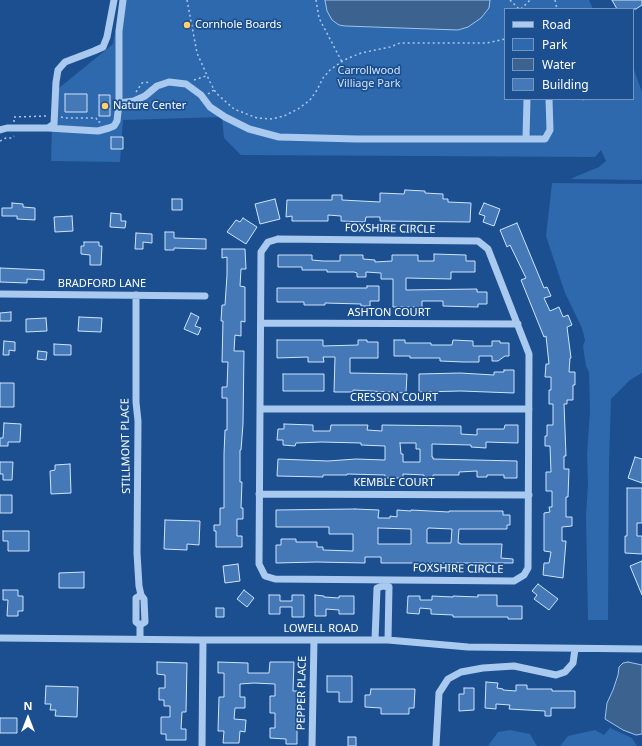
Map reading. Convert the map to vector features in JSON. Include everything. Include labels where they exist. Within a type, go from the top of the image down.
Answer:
[{"type":"street","points":[[48,128],[54,124],[58,70],[65,62],[103,47],[107,37],[114,0]]},
{"type":"street","points":[[0,130],[7,128],[48,128],[98,131],[114,126],[117,121],[119,103],[119,31],[123,0]]},
{"type":"street","points":[[119,103],[134,101],[145,96],[157,86],[169,82],[186,84],[200,95],[210,107],[249,129],[279,136],[357,139],[526,140],[545,139],[550,130],[549,100]]},
{"type":"street","points":[[526,140],[527,100]]},
{"type":"street","name":"FOXSHIRE CIRCLE","points":[[278,239],[478,241],[488,249],[529,354],[528,568],[524,575],[514,580],[383,582],[275,579],[265,576],[259,564],[261,323],[262,252],[268,242],[278,239]]},
{"type":"street","name":"BRADFORD LANE","points":[[0,294],[205,296]]},
{"type":"street","name":"STILLMONT PLACE","points":[[136,295],[136,402],[138,421],[137,553],[138,575],[141,595],[144,599],[145,611]]},
{"type":"street","name":"ASHTON COURT","points":[[261,323],[518,324]]},
{"type":"street","name":"CRESSON COURT","points":[[260,409],[529,409]]},
{"type":"street","name":"KEMBLE COURT","points":[[259,494],[528,495]]},
{"type":"street","points":[[375,640],[377,588],[383,582],[389,588],[388,640]]},
{"type":"street","name":"STILLMONT PLACE","points":[[136,610],[136,598],[141,595]]},
{"type":"street","points":[[140,625],[145,622],[145,611],[136,610],[136,622],[140,625],[140,639]]},
{"type":"street","name":"LOWELL ROAD","points":[[0,638],[388,640],[468,647],[575,649],[642,648]]},
{"type":"street","points":[[202,746],[203,640]]},
{"type":"street","name":"PEPPER PLACE","points":[[312,746],[314,640]]},
{"type":"street","points":[[436,746],[439,693],[448,679],[461,672],[483,668],[514,666],[556,675],[565,672],[573,664],[575,649]]},
{"type":"path","points":[[187,0],[197,53],[206,76],[216,93],[234,109],[257,118],[272,119],[298,110],[310,100],[323,78],[330,70],[342,62],[361,53],[390,47],[400,43],[487,43],[504,39]]},
{"type":"path","points":[[316,0],[319,18],[342,62]]},
{"type":"path","points":[[510,0],[519,8]]},
{"type":"path","points":[[521,8],[530,0]]},
{"type":"path","points":[[190,80],[197,80],[206,76]]},
{"type":"path","points":[[119,95],[131,95],[136,92],[142,83],[156,80]]},
{"type":"path","points":[[0,141],[6,138],[12,138],[14,136],[14,116],[96,118],[98,122],[104,122]]},
{"type":"green space","name":"Carrollwood Villiage Park","points":[[121,0],[589,0],[593,8],[504,8],[504,100],[634,100],[634,70],[642,92],[642,180],[571,179],[599,167],[606,161],[601,150],[595,157],[241,155],[224,138],[222,117],[123,120],[120,162],[51,161],[53,93],[113,44]]},
{"type":"green space","points":[[552,183],[642,184],[642,373],[630,380],[611,399],[608,620],[588,620],[586,516],[588,483],[587,454],[590,411],[589,372],[586,366],[583,346],[585,340],[582,328],[565,293],[546,236]]},
{"type":"green space","points":[[610,728],[632,738],[637,746],[560,746],[568,736],[595,730],[604,735]]},
{"type":"green space","points":[[510,730],[530,734],[537,746],[488,746],[498,732]]},
{"type":"water","points":[[325,0],[490,0],[489,8],[481,18],[468,27],[458,30],[339,25],[332,20],[327,11]]},
{"type":"water","points":[[628,662],[642,665],[642,734],[636,735],[623,730],[605,719],[607,703],[618,675],[619,667],[623,663]]},
{"type":"building","points":[[612,0],[642,0],[642,5],[636,9],[616,8]]},
{"type":"building","points":[[65,94],[87,94],[87,112],[65,112]]},
{"type":"building","name":"Nature Center","points":[[99,95],[110,95],[110,116],[99,116]]},
{"type":"building","points":[[111,137],[123,137],[123,149],[111,149]]},
{"type":"building","points":[[405,190],[443,194],[443,199],[448,199],[448,202],[471,203],[470,222],[380,221],[380,217],[366,217],[365,222],[341,221],[341,216],[328,215],[328,221],[292,221],[292,216],[286,217],[287,200],[332,200],[332,195],[342,195],[342,200],[380,202],[380,193],[404,194]]},
{"type":"building","points":[[172,199],[182,199],[182,210],[172,210]]},
{"type":"building","points":[[275,199],[280,219],[260,224],[255,204]]},
{"type":"building","points":[[12,203],[23,204],[23,207],[35,208],[35,220],[17,219],[17,216],[2,216],[2,208],[12,208]]},
{"type":"building","points":[[484,203],[500,209],[494,226],[483,222],[485,216],[479,214]]},
{"type":"building","points":[[111,213],[121,214],[121,221],[126,221],[125,228],[110,227]]},
{"type":"building","points":[[72,216],[73,231],[55,232],[54,217]]},
{"type":"building","points":[[243,218],[257,227],[246,244],[227,232],[236,220],[240,222]]},
{"type":"building","points":[[517,223],[544,288],[547,287],[551,296],[544,298],[550,311],[559,307],[563,317],[568,315],[572,325],[567,327],[571,358],[569,372],[575,372],[575,385],[573,385],[573,400],[567,400],[567,404],[564,404],[566,456],[564,456],[564,469],[569,469],[568,497],[566,497],[566,517],[572,517],[572,526],[562,527],[562,541],[566,541],[563,578],[543,575],[544,563],[549,563],[551,552],[544,551],[544,513],[550,512],[549,507],[552,507],[552,491],[546,491],[546,472],[551,472],[550,446],[545,446],[545,436],[547,436],[547,425],[553,425],[553,404],[549,404],[551,377],[545,377],[546,364],[549,364],[546,336],[544,337],[521,280],[526,278],[510,245],[507,247],[500,230]]},
{"type":"building","points":[[165,232],[174,232],[174,238],[206,239],[206,249],[174,248],[174,250],[165,250]]},
{"type":"building","points":[[136,233],[152,234],[152,243],[143,242],[143,249],[135,249]]},
{"type":"building","points":[[84,242],[99,242],[99,246],[102,246],[101,265],[90,265],[90,255],[81,254],[81,246],[84,246]]},
{"type":"building","points":[[222,249],[245,249],[246,269],[241,269],[240,286],[245,287],[245,322],[241,321],[241,336],[235,335],[234,351],[244,351],[243,424],[240,450],[240,482],[242,482],[241,508],[243,508],[243,519],[237,519],[237,536],[242,536],[242,547],[216,547],[216,531],[214,531],[214,525],[220,525],[220,508],[224,508],[224,454],[225,430],[227,430],[227,398],[222,398],[222,387],[227,387],[228,362],[222,362],[223,321],[221,321],[222,305],[225,305],[227,257],[222,258]]},
{"type":"building","points":[[434,254],[466,255],[466,261],[475,261],[475,272],[451,272],[451,279],[406,278],[406,290],[477,289],[477,292],[487,292],[487,304],[478,304],[478,307],[443,306],[443,301],[422,301],[422,307],[393,307],[393,279],[381,279],[381,273],[366,272],[366,277],[357,277],[357,273],[354,272],[327,272],[327,270],[302,270],[302,267],[278,267],[278,255],[312,255],[312,260],[340,261],[340,255],[363,255],[363,259],[375,260],[375,262],[392,261],[392,255],[418,255],[418,261],[434,261]]},
{"type":"building","points":[[0,268],[44,270],[44,280],[27,279],[27,283],[0,282]]},
{"type":"building","points":[[367,286],[379,286],[379,301],[370,301],[370,306],[361,306],[361,304],[325,303],[325,305],[304,305],[304,302],[277,302],[277,288],[367,288]]},
{"type":"building","points":[[11,312],[11,321],[0,321],[0,313]]},
{"type":"building","points":[[191,313],[199,317],[195,326],[201,328],[198,335],[184,329]]},
{"type":"building","points":[[79,317],[102,318],[101,332],[78,331]]},
{"type":"building","points":[[46,318],[47,331],[26,332],[26,319]]},
{"type":"building","points":[[277,340],[323,340],[323,346],[358,345],[358,340],[378,342],[378,358],[350,358],[350,373],[407,374],[406,393],[353,390],[353,392],[334,392],[335,357],[323,357],[324,362],[308,362],[308,357],[277,358]]},
{"type":"building","points":[[394,340],[405,340],[405,343],[431,343],[431,345],[452,345],[453,340],[473,341],[473,346],[492,346],[492,341],[500,341],[500,343],[509,343],[509,356],[505,356],[498,361],[492,361],[492,356],[479,356],[479,362],[463,362],[440,361],[440,358],[410,358],[410,356],[394,356]]},
{"type":"building","points":[[4,341],[15,342],[15,351],[9,350],[9,355],[3,355]]},
{"type":"building","points":[[54,344],[71,345],[71,355],[54,355]]},
{"type":"building","points":[[38,351],[47,352],[46,360],[37,359]]},
{"type":"building","points":[[504,370],[514,370],[514,393],[461,391],[419,392],[419,374],[460,373],[494,375],[494,372],[504,372]]},
{"type":"building","points":[[283,374],[324,374],[324,391],[283,391]]},
{"type":"building","points":[[0,383],[14,383],[14,407],[0,407]]},
{"type":"building","points":[[4,423],[21,424],[20,442],[8,442],[8,446],[0,446],[0,438],[3,438]]},
{"type":"building","points":[[284,424],[313,425],[313,431],[330,431],[331,425],[368,425],[367,430],[382,431],[382,425],[461,426],[461,434],[477,435],[477,429],[504,429],[505,425],[518,425],[518,443],[486,442],[486,448],[471,447],[471,445],[432,444],[433,459],[517,461],[517,478],[504,478],[504,475],[487,475],[487,477],[477,477],[477,471],[459,472],[459,475],[433,475],[433,478],[424,478],[424,475],[403,474],[403,478],[385,478],[385,475],[347,474],[323,475],[323,477],[277,476],[278,459],[328,461],[356,459],[385,460],[385,446],[361,445],[361,443],[322,442],[296,443],[295,446],[283,445],[283,440],[277,440],[278,429],[284,429]],"holes":[[[400,443],[416,443],[416,449],[420,449],[420,462],[403,462],[403,454],[401,454]]]},
{"type":"building","points":[[635,457],[642,459],[642,483],[628,478]]},
{"type":"building","points":[[0,462],[13,462],[12,480],[3,480],[3,474],[0,474]]},
{"type":"building","points":[[70,464],[71,493],[51,494],[50,471],[55,470],[55,465]]},
{"type":"building","points":[[627,488],[642,488],[642,523],[637,523],[637,536],[642,536],[642,554],[625,553],[625,536],[627,536]]},
{"type":"building","points":[[0,495],[12,495],[12,513],[0,513]]},
{"type":"building","points":[[276,510],[379,510],[378,518],[390,518],[390,516],[397,517],[397,510],[449,512],[503,511],[503,515],[510,515],[510,525],[507,525],[507,529],[459,529],[458,543],[502,544],[501,558],[513,559],[513,563],[381,563],[381,557],[365,557],[365,563],[276,563],[276,545],[281,545],[281,539],[296,539],[296,542],[317,542],[317,547],[323,547],[323,550],[353,551],[353,534],[329,534],[329,527],[276,527]],"holes":[[[378,528],[411,529],[411,544],[378,544]],[[427,529],[452,529],[451,543],[427,543]]]},
{"type":"building","points":[[165,520],[200,521],[199,545],[187,544],[187,550],[164,549]]},
{"type":"building","points":[[3,531],[29,531],[29,551],[8,551],[8,541],[3,541]]},
{"type":"building","points":[[642,561],[642,595],[630,566]]},
{"type":"building","points":[[238,564],[240,581],[225,583],[223,566]]},
{"type":"building","points":[[84,572],[84,588],[59,588],[59,573]]},
{"type":"building","points":[[538,584],[558,599],[549,610],[534,599],[537,595],[532,591]]},
{"type":"building","points":[[3,590],[18,590],[18,596],[23,596],[23,611],[18,611],[18,616],[7,616],[8,600],[3,600]]},
{"type":"building","points":[[244,590],[254,598],[247,607],[237,599]]},
{"type":"building","points":[[269,595],[280,595],[280,601],[292,601],[292,595],[304,595],[304,617],[292,617],[292,607],[280,607],[280,614],[269,614]]},
{"type":"building","points":[[315,595],[339,598],[339,596],[354,596],[354,614],[339,614],[339,610],[326,609],[326,616],[315,616]]},
{"type":"building","points":[[478,595],[497,595],[497,606],[522,606],[522,619],[508,619],[508,617],[453,617],[453,615],[431,614],[431,609],[420,608],[419,614],[407,613],[408,596],[420,596],[420,600],[432,600],[432,596],[478,597]]},
{"type":"building","points":[[216,608],[224,608],[224,617],[216,617]]},
{"type":"building","points":[[157,662],[187,663],[186,712],[182,712],[181,729],[186,729],[186,740],[166,740],[166,734],[161,734],[161,717],[170,717],[170,706],[164,706],[164,700],[159,700],[159,688],[165,688],[165,675],[157,674]]},
{"type":"building","points":[[218,662],[248,663],[248,673],[269,673],[270,662],[294,662],[293,691],[297,691],[297,744],[286,744],[286,739],[270,738],[270,728],[275,728],[275,713],[270,713],[270,696],[275,696],[275,684],[254,683],[240,684],[240,697],[245,697],[245,708],[235,708],[234,719],[246,720],[245,732],[240,731],[239,743],[223,743],[224,731],[218,731],[219,697],[224,697],[224,673],[218,673]]},
{"type":"building","points":[[327,676],[352,676],[352,702],[339,702],[339,692],[327,692]]},
{"type":"building","points":[[486,682],[498,683],[497,688],[503,690],[516,691],[516,685],[527,685],[527,689],[575,691],[575,708],[551,708],[551,716],[545,716],[545,711],[509,709],[510,705],[496,704],[496,709],[485,708]]},
{"type":"building","points":[[46,686],[78,687],[77,717],[55,716],[56,710],[50,710],[51,704],[45,704]]},
{"type":"building","points":[[464,688],[474,688],[474,710],[459,711],[459,694],[464,694]]},
{"type":"building","points":[[371,689],[415,689],[414,708],[409,708],[409,714],[381,714],[381,708],[365,707],[365,695],[370,695]]},
{"type":"building","points":[[0,718],[17,718],[17,733],[0,733]]},
{"type":"building","points":[[348,737],[356,737],[356,746],[348,746]]},
{"type":"place","name":"Cornhole Boards","points":[[187,25]]},
{"type":"place","name":"Nature Center","points":[[105,106]]}]
